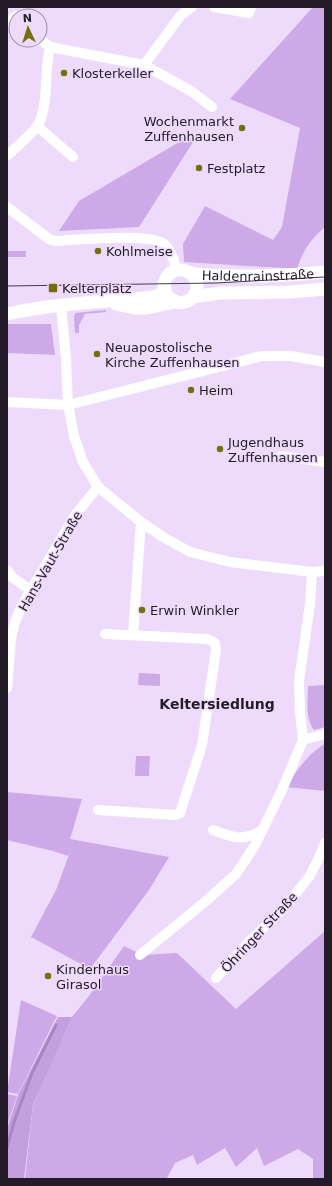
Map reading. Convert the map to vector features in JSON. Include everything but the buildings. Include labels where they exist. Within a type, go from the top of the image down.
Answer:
[{"type":"main road","name":"Haldenrainstraße","points":[[177,270],[187,270],[195,277],[198,288],[193,297]]},
{"type":"main road","points":[[7,309],[21,310],[153,297],[159,295],[164,289],[166,279],[172,272],[177,270]]},
{"type":"main road","name":"Haldenrainstraße","points":[[191,273],[224,276],[288,275],[325,272]]},
{"type":"main road","points":[[164,289],[168,297],[175,302]]},
{"type":"main road","name":"Haldenrainstraße","points":[[106,302],[134,308],[147,308],[175,302],[185,302],[193,297],[220,293],[289,292],[325,289]]},
{"type":"main road","points":[[7,314],[21,310]]},
{"type":"street","points":[[144,65],[181,15],[192,7]]},
{"type":"street","points":[[214,7],[249,13],[251,7]]},
{"type":"street","points":[[7,156],[37,126],[44,105],[50,47],[144,65],[191,91],[212,107]]},
{"type":"street","points":[[37,126],[73,157]]},
{"type":"street","points":[[7,207],[49,239],[55,241],[130,238],[147,239],[163,243],[168,248],[177,270]]},
{"type":"street","points":[[61,306],[66,358],[68,405],[74,436],[83,462],[98,487],[141,522],[163,537],[190,552],[230,562],[312,572],[325,571]]},
{"type":"street","points":[[7,402],[68,405],[262,356],[292,356],[325,362]]},
{"type":"street","points":[[281,456],[325,462]]},
{"type":"street","name":"Hans-Vaut-Straße","points":[[7,688],[11,638],[15,622],[22,605],[75,514],[98,487]]},
{"type":"street","points":[[133,635],[141,522]]},
{"type":"street","points":[[7,570],[12,577],[30,590]]},
{"type":"street","points":[[140,955],[206,901],[236,874],[254,847],[282,790],[303,740],[300,712],[300,669],[310,604],[312,572]]},
{"type":"street","points":[[98,810],[175,816],[180,814],[202,745],[216,650],[215,643],[208,640],[105,634]]},
{"type":"street","points":[[303,740],[325,734]]},
{"type":"street","points":[[213,830],[236,838],[249,836],[262,831]]},
{"type":"street","name":"Öhringer Straße","points":[[216,978],[250,941],[285,907],[309,877],[318,862],[325,843]]},
{"type":"shaded area","points":[[313,7],[325,7],[325,227],[315,236],[308,246],[297,269],[184,262],[183,244],[205,206],[273,240],[282,227],[300,128],[230,99]]},
{"type":"shaded area","points":[[186,138],[195,139],[139,227],[59,231],[79,201]]},
{"type":"shaded area","points":[[7,251],[26,251],[26,257],[7,257]]},
{"type":"shaded area","points":[[106,310],[106,312],[85,314],[79,325],[79,333],[75,333],[75,313]]},
{"type":"shaded area","points":[[7,324],[51,324],[55,355],[7,353]]},
{"type":"shaded area","points":[[139,673],[160,674],[160,686],[138,685]]},
{"type":"shaded area","points":[[325,685],[325,727],[314,730],[308,714],[308,686]]},
{"type":"shaded area","points":[[325,744],[325,791],[286,787],[298,769],[313,752]]},
{"type":"shaded area","points":[[136,756],[150,756],[149,776],[135,776]]},
{"type":"shaded area","points":[[7,792],[82,799],[70,839],[169,857],[149,890],[90,969],[31,937],[56,890],[70,852],[68,856],[7,840]]},
{"type":"shaded area","points":[[325,931],[325,1179],[313,1179],[313,1159],[298,1149],[264,1166],[257,1148],[236,1167],[225,1148],[197,1165],[193,1155],[175,1163],[166,1179],[25,1179],[33,1105],[43,1079],[72,1017],[89,996],[124,946],[143,955],[177,953],[236,1009]]},
{"type":"shaded area","points":[[21,1000],[57,1016],[18,1094],[7,1092]]},
{"type":"shaded area","points":[[58,1017],[72,1017],[33,1104],[24,1179],[7,1179],[7,1129],[18,1095]]},
{"type":"shaded area","points":[[7,1094],[17,1096],[7,1126]]},
{"type":"waterway","points":[[7,1148],[14,1122],[32,1073],[56,1025]]},
{"type":"tram line","points":[[7,286],[216,283],[325,277]]},
{"type":"place","name":"Klosterkeller","points":[[64,73]]},
{"type":"place","name":"Wochenmarkt Zuffenhausen","points":[[242,128]]},
{"type":"place","name":"Festplatz","points":[[199,168]]},
{"type":"place","name":"Kohlmeise","points":[[98,251]]},
{"type":"place","name":"Kelterplatz","points":[[53,288]]},
{"type":"place","name":"Neuapostolische Kirche Zuffenhausen","points":[[97,354]]},
{"type":"place","name":"Heim","points":[[191,390]]},
{"type":"place","name":"Jugendhaus Zuffenhausen","points":[[220,449]]},
{"type":"place","name":"Erwin Winkler","points":[[142,610]]},
{"type":"place","name":"Kinderhaus Girasol","points":[[48,976]]},
{"type":"district","name":"Keltersiedlung","points":[[217,704]]}]
